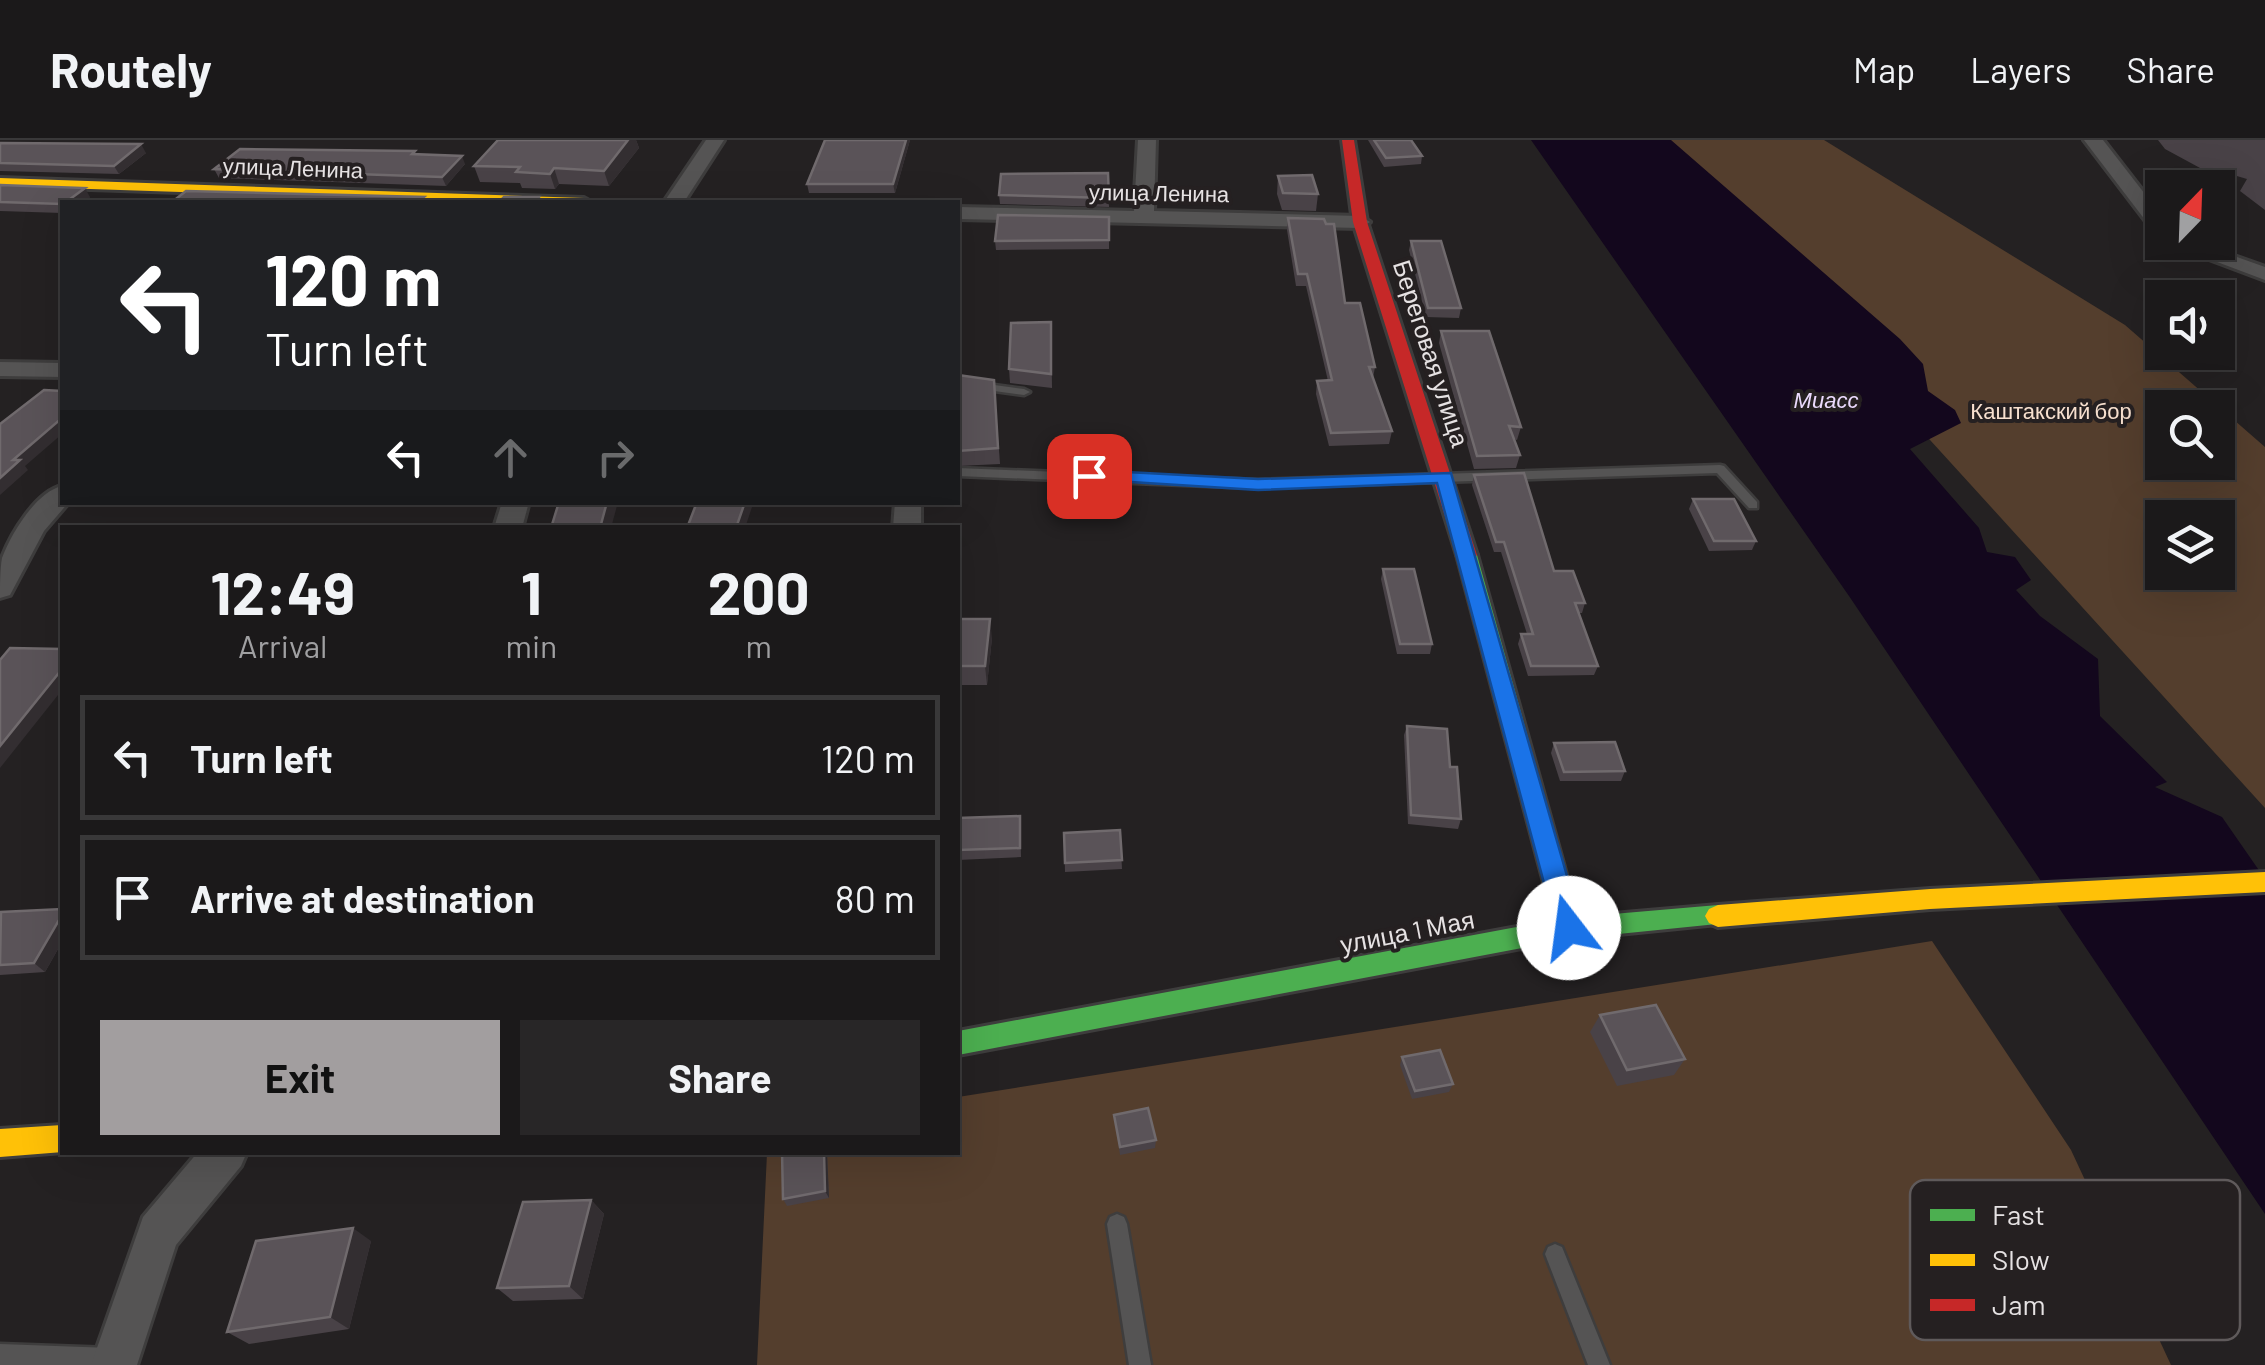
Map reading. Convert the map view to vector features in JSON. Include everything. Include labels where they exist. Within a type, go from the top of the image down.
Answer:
[{"type":"street","points":[[675,200],[715,140]]},
{"type":"street","points":[[1144,217],[1147,140]]},
{"type":"street","name":"Береговая улица","points":[[1348,140],[1360,222],[1445,477],[1569,928]]},
{"type":"street","points":[[2093,140],[2145,207]]},
{"type":"street","name":"улица Ленина","points":[[0,182],[443,200]]},
{"type":"street","name":"улица Ленина","points":[[960,212],[1360,222]]},
{"type":"street","points":[[2225,260],[2265,274]]},
{"type":"street","points":[[0,369],[60,370]]},
{"type":"street","points":[[0,588],[32,527],[60,496]]},
{"type":"street","name":"улица 1 Мая","points":[[960,1044],[1569,928],[1930,899],[2265,882]]},
{"type":"street","points":[[0,1143],[60,1139]]},
{"type":"street","points":[[115,1362],[158,1232],[223,1155]]},
{"type":"lane","points":[[960,383],[1024,392]]},
{"type":"lane","points":[[960,472],[1258,484],[1720,469],[1753,505]]},
{"type":"lane","points":[[1117,1224],[1140,1365]]},
{"type":"lane","points":[[1555,1254],[1599,1365]]},
{"type":"lane","points":[[0,1356],[115,1362]]},
{"type":"green space","name":"Каштакский бор","points":[[1657,140],[1824,140],[2125,325],[2145,342],[2145,370],[2177,370],[2200,390],[2145,390],[2145,480],[2235,480],[2235,421],[2265,447],[2265,808]]},
{"type":"green space","points":[[1932,941],[2071,1150],[2085,1180],[1910,1180],[1910,1340],[2159,1340],[2171,1365],[757,1365],[767,1155],[960,1155],[960,1097]]},
{"type":"water","name":"Миасс","points":[[1531,140],[1671,140],[1900,339],[1923,364],[1928,391],[1955,410],[1961,423],[1910,449],[1979,528],[1987,552],[2015,557],[2031,580],[2016,590],[2040,616],[2098,659],[2100,716],[2167,782],[2155,787],[2222,817],[2265,879],[2265,1214],[1849,596]]},
{"type":"building","points":[[498,140],[628,140],[604,171],[554,168],[550,174],[516,172],[520,167],[474,166]]},
{"type":"building","points":[[825,140],[906,140],[893,184],[807,184]]},
{"type":"building","points":[[1374,140],[1411,140],[1422,156],[1386,158]]},
{"type":"building","points":[[0,143],[141,144],[114,166],[0,163]]},
{"type":"building","points":[[240,149],[415,151],[412,154],[462,156],[442,177],[214,169]]},
{"type":"building","points":[[1108,173],[1109,198],[999,195],[1001,174]]},
{"type":"building","points":[[1312,175],[1318,194],[1283,193],[1278,176]]},
{"type":"building","points":[[0,185],[85,188],[69,200],[60,200],[60,204],[0,202]]},
{"type":"building","points":[[186,191],[424,197],[420,200],[175,200]]},
{"type":"building","points":[[504,197],[539,197],[537,200],[501,200]]},
{"type":"building","points":[[998,215],[1109,217],[1109,240],[995,241]]},
{"type":"building","points":[[1288,218],[1324,219],[1326,224],[1334,224],[1345,303],[1360,303],[1375,367],[1369,367],[1392,431],[1331,433],[1317,381],[1332,380],[1307,274],[1298,274]]},
{"type":"building","points":[[1411,241],[1441,241],[1461,308],[1428,308]]},
{"type":"building","points":[[1051,322],[1051,374],[1009,369],[1011,323]]},
{"type":"building","points":[[1441,331],[1489,331],[1521,427],[1509,426],[1520,455],[1477,456]]},
{"type":"building","points":[[960,375],[994,380],[998,448],[960,451]]},
{"type":"building","points":[[44,390],[60,391],[60,420],[13,460],[20,460],[0,478],[0,424]]},
{"type":"building","points":[[1524,473],[1554,571],[1573,571],[1585,603],[1575,603],[1598,666],[1531,666],[1521,634],[1533,634],[1504,542],[1496,542],[1474,475]]},
{"type":"building","points":[[1693,499],[1734,499],[1756,541],[1714,541]]},
{"type":"building","points":[[558,505],[606,505],[601,525],[552,525]]},
{"type":"building","points":[[696,505],[744,505],[737,525],[688,525]]},
{"type":"building","points":[[1383,569],[1414,569],[1432,644],[1400,644]]},
{"type":"building","points":[[960,619],[990,619],[985,666],[960,666]]},
{"type":"building","points":[[10,648],[60,649],[60,671],[0,746],[0,660]]},
{"type":"building","points":[[1407,726],[1447,729],[1450,767],[1457,767],[1461,819],[1411,815]]},
{"type":"building","points":[[1615,742],[1625,771],[1564,772],[1554,743]]},
{"type":"building","points":[[1020,816],[1020,848],[960,850],[960,818]]},
{"type":"building","points":[[1120,830],[1122,860],[1065,863],[1064,833]]},
{"type":"building","points":[[60,909],[60,918],[34,963],[0,965],[1,912]]},
{"type":"building","points":[[1656,1005],[1685,1059],[1627,1070],[1600,1015]]},
{"type":"building","points":[[1440,1050],[1453,1084],[1415,1091],[1402,1057]]},
{"type":"building","points":[[1148,1108],[1156,1140],[1120,1147],[1114,1115]]},
{"type":"building","points":[[782,1155],[824,1155],[825,1191],[783,1199]]},
{"type":"building","points":[[591,1200],[569,1286],[497,1288],[523,1202]]},
{"type":"building","points":[[353,1228],[330,1317],[227,1332],[256,1241]]},
{"type":"traffic: fast","points":[[1467,555],[1569,928]]},
{"type":"traffic: fast","points":[[960,1043],[1569,928],[1718,916]]},
{"type":"traffic: slow","points":[[0,182],[526,200]]},
{"type":"traffic: slow","points":[[1718,916],[1930,899],[2265,882]]},
{"type":"traffic: slow","points":[[0,1143],[60,1139]]},
{"type":"traffic: jam","points":[[1348,140],[1360,222],[1467,555]]},
{"type":"route","points":[[1089,476],[1258,484],[1445,477],[1569,928]]}]
